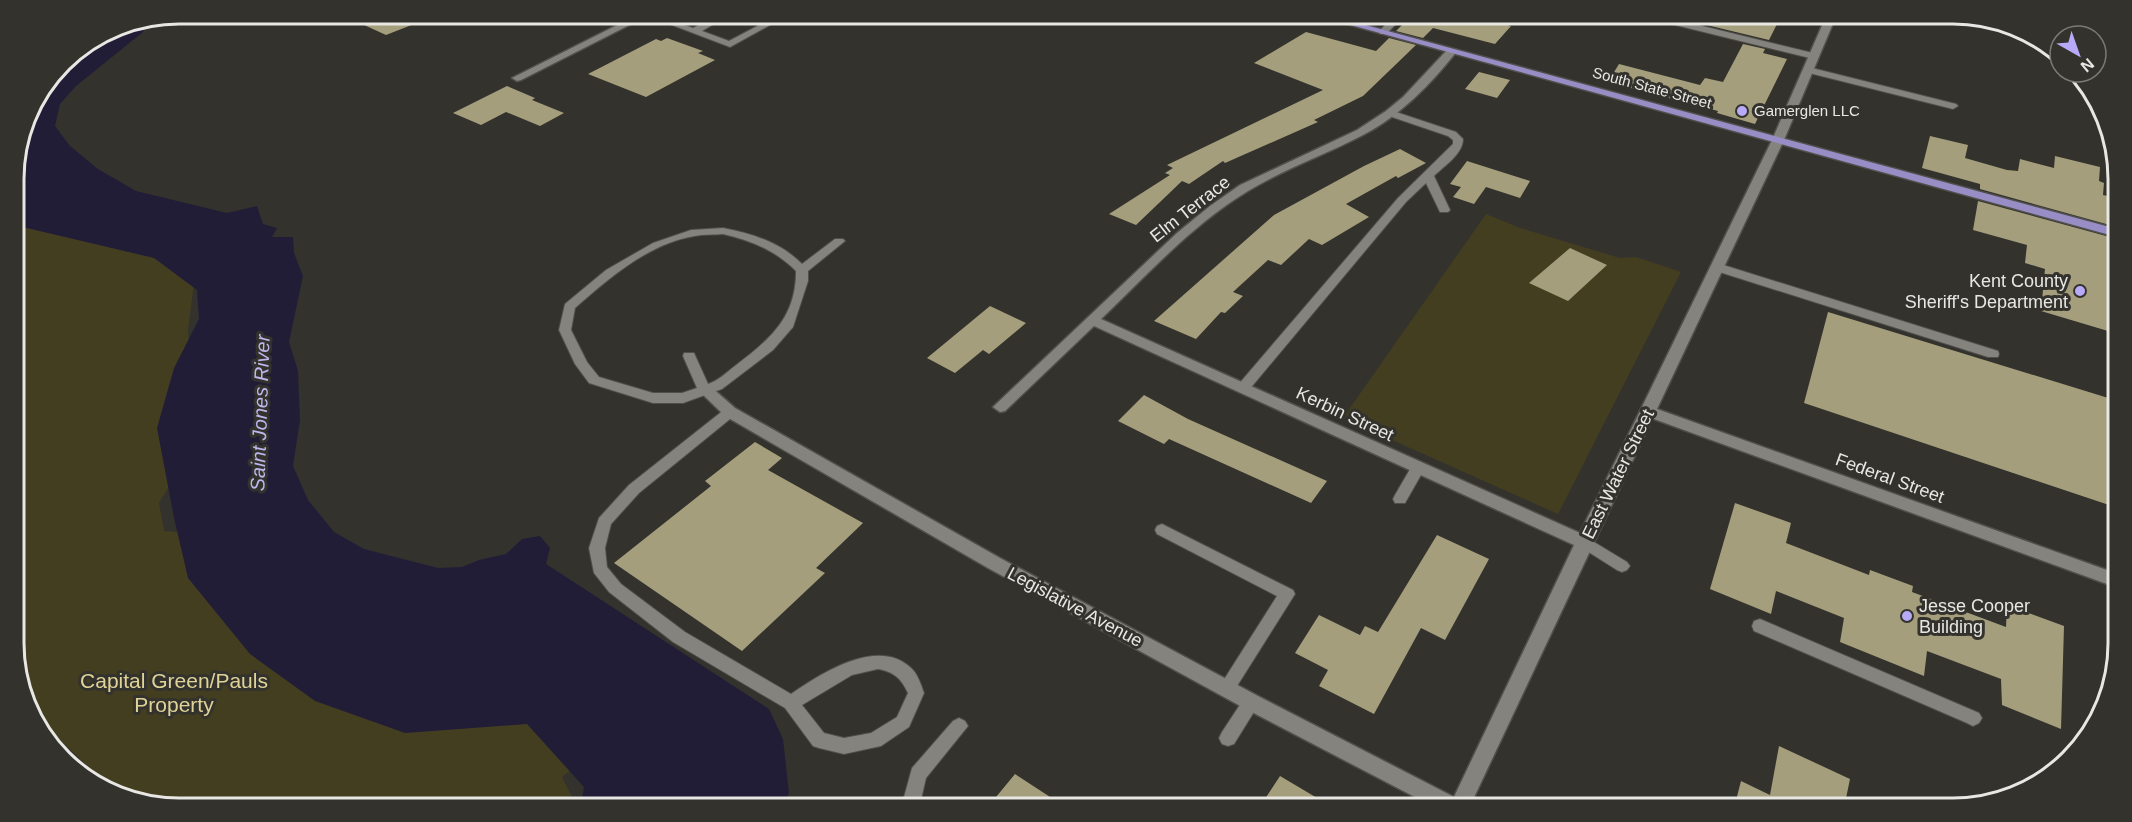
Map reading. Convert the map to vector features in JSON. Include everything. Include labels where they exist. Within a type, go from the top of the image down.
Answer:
[{"type":"main road","name":"South State Street","points":[[1353,24],[2108,231]]},
{"type":"street","points":[[517,78],[627,24]]},
{"type":"street","name":"East Water Street","points":[[1462,798],[1778,140],[1827,24]]},
{"type":"street","name":"Elm Terrace","points":[[1000,406],[1181,236],[1214,209],[1245,188],[1361,132],[1390,113],[1407,99],[1452,51]]},
{"type":"street","name":"Kerbin Street","points":[[1091,320],[1584,542]]},
{"type":"street","name":"Legislative Avenue","points":[[705,390],[730,412],[994,564],[1226,689],[1438,798]]},
{"type":"street","name":"Federal Street","points":[[1648,411],[2108,577]]},
{"type":"lane","points":[[675,24],[730,44],[767,24]]},
{"type":"lane","points":[[694,31],[708,24]]},
{"type":"lane","points":[[1383,32],[1391,24]]},
{"type":"lane","points":[[1682,24],[1814,57]]},
{"type":"lane","points":[[1808,70],[1953,106]]},
{"type":"lane","points":[[1242,388],[1402,200],[1452,153],[1458,144],[1458,140],[1452,134],[1390,113]]},
{"type":"lane","points":[[1428,175],[1444,210]]},
{"type":"lane","points":[[723,231],[763,240],[781,250],[802,270],[802,281],[789,324],[768,347],[717,386],[683,398],[653,398],[594,380],[580,364],[565,330],[569,307],[614,270],[656,246],[692,233],[723,231]]},
{"type":"lane","points":[[802,270],[839,241]]},
{"type":"lane","points":[[1717,267],[1993,354]]},
{"type":"lane","points":[[689,356],[698,380],[705,390]]},
{"type":"lane","points":[[730,412],[634,489],[604,522],[597,548],[599,569],[615,588],[680,637],[791,703],[819,740],[844,746],[875,740],[903,722],[916,693],[906,673],[890,662],[867,663],[840,672],[791,703]]},
{"type":"lane","points":[[1400,499],[1418,468]]},
{"type":"lane","points":[[1162,530],[1287,594],[1226,689]]},
{"type":"lane","points":[[1584,542],[1623,566]]},
{"type":"lane","points":[[1760,626],[1973,718]]},
{"type":"lane","points":[[1228,738],[1251,702]]},
{"type":"lane","points":[[912,798],[918,774],[959,726]]},
{"type":"green space","name":"Capital Green/Pauls Property","points":[[24,200],[196,267],[188,330],[190,358],[171,483],[159,503],[164,531],[177,532],[189,544],[398,648],[589,755],[562,777],[571,798],[159,797],[129,790],[95,773],[54,734],[40,712],[32,693],[25,663]]},
{"type":"green space","points":[[1486,214],[1520,228],[1620,258],[1636,257],[1681,272],[1558,514],[1343,418]]},
{"type":"water","name":"Saint Jones River","points":[[144,28],[143,32],[76,86],[60,104],[55,126],[70,146],[98,169],[136,191],[227,213],[257,206],[263,224],[277,228],[272,237],[293,237],[294,253],[303,276],[289,342],[298,371],[300,420],[293,466],[308,500],[334,532],[364,549],[438,568],[462,567],[479,560],[506,554],[522,539],[540,536],[550,548],[546,564],[769,709],[783,739],[789,793],[787,798],[582,798],[584,787],[527,724],[405,733],[315,701],[250,654],[188,578],[157,428],[174,368],[199,319],[197,290],[154,258],[24,227],[25,159],[36,120],[50,93],[62,77],[85,56],[110,40]]},
{"type":"building","points":[[362,24],[414,24],[386,35]]},
{"type":"building","points":[[1403,24],[1503,24],[1511,26],[1495,44],[1433,28],[1423,38],[1396,31]]},
{"type":"building","points":[[1702,24],[1777,24],[1769,40]]},
{"type":"building","points":[[1306,32],[1376,51],[1389,38],[1416,45],[1363,96],[1314,120],[1318,122],[1225,163],[1223,161],[1189,184],[1182,181],[1136,225],[1109,214],[1170,175],[1165,173],[1173,168],[1167,165],[1323,90],[1254,63]]},
{"type":"building","points":[[667,38],[703,51],[698,53],[715,60],[646,97],[588,74],[656,39],[661,41]]},
{"type":"building","points":[[1743,44],[1765,49],[1763,53],[1787,59],[1755,124],[1717,113],[1718,111],[1608,82],[1619,64],[1700,85],[1705,78],[1723,82]]},
{"type":"building","points":[[1479,72],[1510,80],[1497,98],[1465,89]]},
{"type":"building","points":[[507,86],[535,98],[532,100],[564,113],[540,126],[506,112],[481,125],[453,113]]},
{"type":"building","points":[[1930,136],[1968,145],[1965,158],[2007,170],[2018,171],[2020,159],[2054,168],[2055,156],[2100,167],[2099,181],[2104,183],[2103,195],[2108,196],[2108,225],[1980,189],[1980,184],[1922,168]]},
{"type":"building","points":[[1400,149],[1426,163],[1398,178],[1396,176],[1346,204],[1369,217],[1322,245],[1309,239],[1281,265],[1268,260],[1233,292],[1243,296],[1225,313],[1221,312],[1196,339],[1154,321],[1274,215]]},
{"type":"building","points":[[1467,161],[1530,181],[1520,198],[1486,187],[1474,204],[1453,197],[1461,187],[1450,184]]},
{"type":"building","points":[[1978,201],[2108,237],[2108,331],[2041,311],[2045,269],[2025,263],[2027,245],[1973,230]]},
{"type":"building","points":[[1570,248],[1607,265],[1568,301],[1529,283]]},
{"type":"building","points":[[990,306],[1026,323],[989,354],[983,350],[955,373],[927,358]]},
{"type":"building","points":[[1828,312],[2108,398],[2108,505],[1804,403]]},
{"type":"building","points":[[1144,395],[1188,419],[1327,481],[1311,503],[1169,439],[1164,444],[1118,421]]},
{"type":"building","points":[[755,442],[782,458],[768,470],[863,523],[816,568],[825,573],[742,651],[614,563],[711,486],[705,481]]},
{"type":"building","name":"Jesse Cooper Building","points":[[1735,503],[1791,523],[1786,543],[1869,575],[1870,570],[1913,586],[1912,592],[2006,627],[2007,605],[2064,626],[2061,729],[2002,705],[2001,679],[1927,651],[1924,676],[1840,642],[1844,618],[1776,591],[1771,614],[1710,589]]},
{"type":"building","points":[[1437,535],[1489,559],[1445,640],[1421,628],[1374,714],[1319,686],[1328,670],[1295,653],[1319,615],[1360,635],[1365,626],[1378,632]]},
{"type":"building","points":[[1779,746],[1850,779],[1846,798],[1737,798],[1741,781],[1770,795]]},
{"type":"building","points":[[1015,774],[1052,798],[995,798]]},
{"type":"building","points":[[1280,776],[1317,798],[1266,798]]},
{"type":"place","name":"Gamerglen LLC","points":[[1742,111]]},
{"type":"place","name":"Kent County Sheriff's Department","points":[[2080,291]]},
{"type":"place","name":"Jesse Cooper Building","points":[[1907,616]]}]
